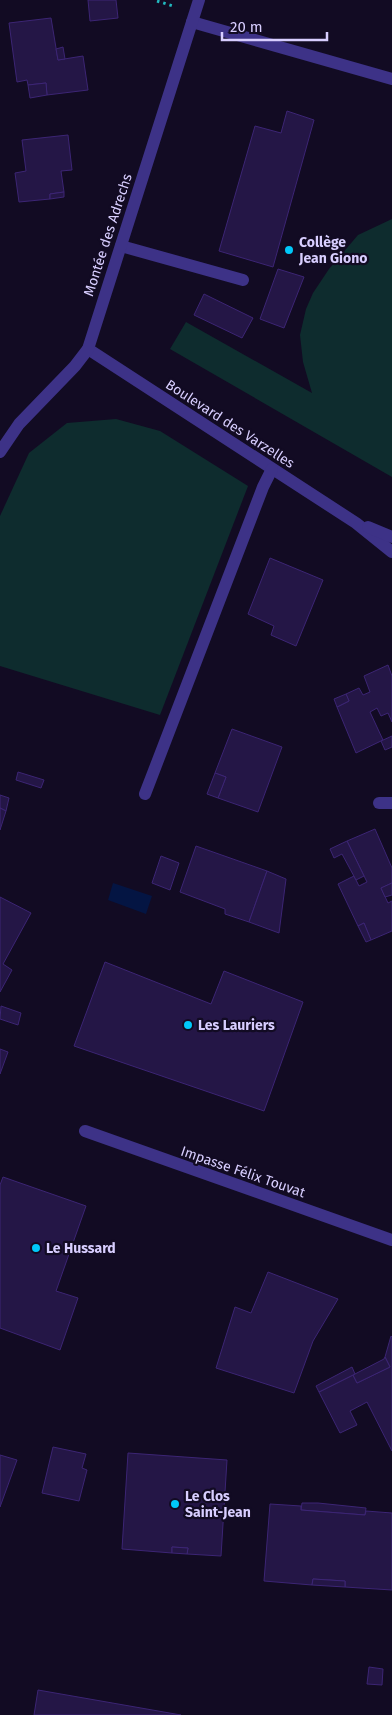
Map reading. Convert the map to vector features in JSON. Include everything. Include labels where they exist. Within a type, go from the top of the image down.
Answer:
[{"type":"street","name":"Montée des Adrechs","points":[[0,452],[19,424],[75,366],[88,349],[198,0]]},
{"type":"street","points":[[192,22],[392,78]]},
{"type":"street","points":[[121,246],[243,280]]},
{"type":"street","name":"Boulevard des Varzelles","points":[[88,349],[356,523],[392,552]]},
{"type":"street","points":[[145,794],[263,487],[272,469]]},
{"type":"street","name":"Boulevard des Varzelles","points":[[356,523],[392,537]]},
{"type":"street","points":[[379,803],[392,803]]},
{"type":"street","name":"Impasse Félix Touvat","points":[[84,1132],[392,1240]]},
{"type":"green space","points":[[392,219],[392,477],[170,349],[186,322],[312,393],[303,362],[300,335],[306,309],[313,293],[329,269],[358,235]]},
{"type":"green space","points":[[116,419],[160,431],[248,486],[160,715],[0,666],[0,516],[29,453],[67,423]]},
{"type":"water","points":[[113,883],[152,896],[146,914],[108,900]]},
{"type":"building","points":[[88,0],[116,0],[118,18],[90,21]]},
{"type":"building","points":[[51,18],[58,60],[83,56],[88,90],[47,95],[46,83],[28,85],[27,80],[17,82],[9,23]]},
{"type":"building","points":[[63,47],[65,59],[58,60],[56,49]]},
{"type":"building","points":[[46,83],[47,95],[30,98],[28,85]]},
{"type":"building","points":[[287,111],[314,120],[273,267],[219,251],[255,126],[281,133]]},
{"type":"building","points":[[68,135],[72,170],[61,171],[64,192],[50,194],[50,199],[19,202],[15,173],[26,171],[22,140]]},
{"type":"building","points":[[64,192],[64,197],[50,199],[50,194]]},
{"type":"building","points":[[278,269],[304,277],[284,328],[260,319]]},
{"type":"building","points":[[204,294],[253,318],[242,338],[194,315]]},
{"type":"building","points":[[270,558],[323,580],[296,646],[271,635],[274,626],[248,614]]},
{"type":"building","points":[[388,665],[392,676],[392,722],[388,713],[381,716],[377,708],[370,712],[383,740],[356,753],[337,707],[349,701],[346,694],[359,688],[363,695],[370,692],[364,676]]},
{"type":"building","points":[[346,694],[349,701],[337,707],[334,699]]},
{"type":"building","points":[[232,729],[282,747],[258,812],[218,798],[226,777],[215,773]]},
{"type":"building","points":[[392,736],[392,747],[385,750],[381,741]]},
{"type":"building","points":[[18,772],[44,780],[41,788],[16,780]]},
{"type":"building","points":[[215,773],[226,777],[218,798],[207,794]]},
{"type":"building","points":[[0,795],[9,798],[6,811],[0,808]]},
{"type":"building","points":[[0,808],[6,811],[0,830]]},
{"type":"building","points":[[375,829],[392,868],[392,883],[381,888],[388,903],[392,901],[392,931],[371,940],[364,923],[358,926],[338,884],[354,876],[359,886],[367,882],[347,841]]},
{"type":"building","points":[[347,841],[364,876],[356,880],[342,854],[334,858],[330,849]]},
{"type":"building","points":[[196,846],[267,871],[249,922],[225,914],[225,909],[180,892]]},
{"type":"building","points":[[161,856],[179,863],[170,890],[152,883]]},
{"type":"building","points":[[267,871],[286,879],[279,933],[249,922]]},
{"type":"building","points":[[392,883],[392,895],[385,897],[381,888]]},
{"type":"building","points":[[0,897],[31,913],[3,964],[12,970],[0,992]]},
{"type":"building","points":[[364,923],[371,940],[366,942],[358,926]]},
{"type":"building","name":"Les Lauriers","points":[[105,962],[211,1004],[224,971],[303,1002],[264,1111],[74,1046]]},
{"type":"building","points":[[1,1006],[21,1013],[18,1025],[0,1019]]},
{"type":"building","points":[[0,1049],[8,1052],[0,1074]]},
{"type":"building","name":"Le Hussard","points":[[3,1177],[86,1206],[56,1291],[78,1298],[60,1350],[0,1328],[0,1185]]},
{"type":"building","points":[[268,1272],[338,1299],[313,1341],[294,1393],[216,1368],[235,1307],[251,1313]]},
{"type":"building","points":[[391,1336],[392,1451],[367,1402],[350,1411],[357,1425],[340,1433],[319,1392],[353,1375],[357,1383],[390,1367],[385,1357]]},
{"type":"building","points":[[385,1357],[390,1367],[357,1383],[353,1375]]},
{"type":"building","points":[[352,1367],[355,1374],[319,1392],[316,1386]]},
{"type":"building","points":[[53,1447],[86,1454],[82,1468],[87,1470],[79,1501],[42,1493]]},
{"type":"building","name":"Le Clos Saint-Jean","points":[[128,1453],[227,1460],[221,1556],[187,1554],[188,1548],[172,1547],[172,1553],[122,1549]]},
{"type":"building","points":[[0,1455],[17,1460],[0,1507]]},
{"type":"building","points":[[302,1503],[366,1508],[365,1515],[301,1510]]},
{"type":"building","name":"Le Clos Saint-Jean","points":[[270,1504],[301,1506],[301,1510],[365,1515],[366,1511],[392,1513],[392,1590],[345,1587],[345,1581],[313,1579],[312,1585],[264,1581]]},
{"type":"building","points":[[172,1547],[188,1548],[187,1554],[172,1553]]},
{"type":"building","points":[[313,1579],[345,1581],[345,1587],[312,1585]]},
{"type":"building","points":[[369,1667],[383,1669],[382,1685],[367,1684]]},
{"type":"building","points":[[38,1690],[181,1715],[34,1715]]},
{"type":"place","name":"Collège Jean Giono","points":[[289,250]]},
{"type":"place","name":"Les Lauriers","points":[[188,1025]]},
{"type":"place","name":"Le Hussard","points":[[36,1248]]},
{"type":"place","name":"Le Clos Saint-Jean","points":[[175,1504]]}]
